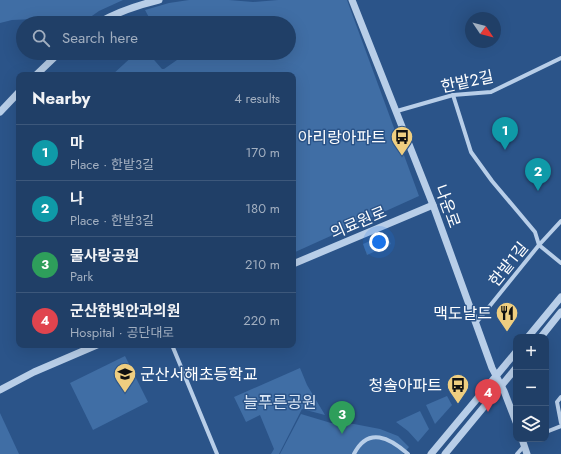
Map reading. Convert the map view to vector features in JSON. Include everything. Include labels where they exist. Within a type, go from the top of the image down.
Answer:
[{"type":"street","points":[[110,16],[130,8],[159,0]]},
{"type":"street","name":"나운로","points":[[352,0],[433,205],[475,324],[496,377],[508,399],[513,413]]},
{"type":"street","name":"한밭2길","points":[[397,111],[453,95],[491,92],[561,58]]},
{"type":"street","points":[[39,72],[52,60]]},
{"type":"street","points":[[0,112],[16,95]]},
{"type":"street","points":[[453,95],[471,152],[492,181],[535,232],[539,245],[561,263]]},
{"type":"street","name":"의료원로","points":[[296,263],[433,205]]},
{"type":"street","name":"한밭1길","points":[[475,324],[539,245],[561,221]]},
{"type":"street","points":[[530,334],[561,297]]},
{"type":"street","points":[[543,334],[561,312]]},
{"type":"street","points":[[0,390],[34,372],[90,348]]},
{"type":"street","points":[[173,348],[217,454]]},
{"type":"street","points":[[431,454],[513,356]]},
{"type":"street","points":[[445,454],[514,370]]},
{"type":"street","points":[[561,396],[557,402],[561,422]]},
{"type":"street","points":[[549,431],[561,426]]},
{"type":"street","points":[[354,454],[362,442],[366,439],[378,436],[394,443],[408,454]]},
{"type":"street","points":[[517,454],[523,442]]},
{"type":"street","points":[[523,442],[527,454]]},
{"type":"green space","points":[[0,0],[123,0],[99,11],[92,16],[16,16],[16,20],[0,23]]},
{"type":"green space","points":[[189,0],[229,0],[253,2],[278,0],[347,0],[419,196],[296,252],[296,72],[115,72],[128,60],[154,60],[162,69],[164,69],[177,60],[296,60],[296,16],[148,16],[145,10],[169,3]]},
{"type":"green space","points":[[386,234],[391,244],[367,255],[363,244]]},
{"type":"green space","points":[[125,356],[148,402],[93,430],[70,383]]},
{"type":"green space","name":"늘푸른공원","points":[[300,368],[307,385],[325,415],[302,409],[279,454],[271,454],[274,449],[260,415],[246,422],[234,397]]},
{"type":"green space","points":[[447,396],[452,405],[435,424],[426,405]]},
{"type":"green space","points":[[420,411],[429,429],[418,442],[408,431],[396,422]]},
{"type":"green space","points":[[0,413],[19,454],[0,454]]},
{"type":"green space","points":[[301,414],[331,423],[354,424],[380,429],[398,436],[409,447],[403,454],[280,454]]},
{"type":"place","name":"마","points":[[505,150]]},
{"type":"place","name":"아리랑아파트","points":[[402,156]]},
{"type":"place","name":"나","points":[[538,191]]},
{"type":"place","name":"맥도날드","points":[[507,332]]},
{"type":"place","name":"군산서해초등학교","points":[[125,394]]},
{"type":"place","name":"청솔아파트","points":[[458,404]]},
{"type":"place","name":"군산한빛안과의원","points":[[488,412]]},
{"type":"place","name":"물사랑공원","points":[[342,434]]}]
